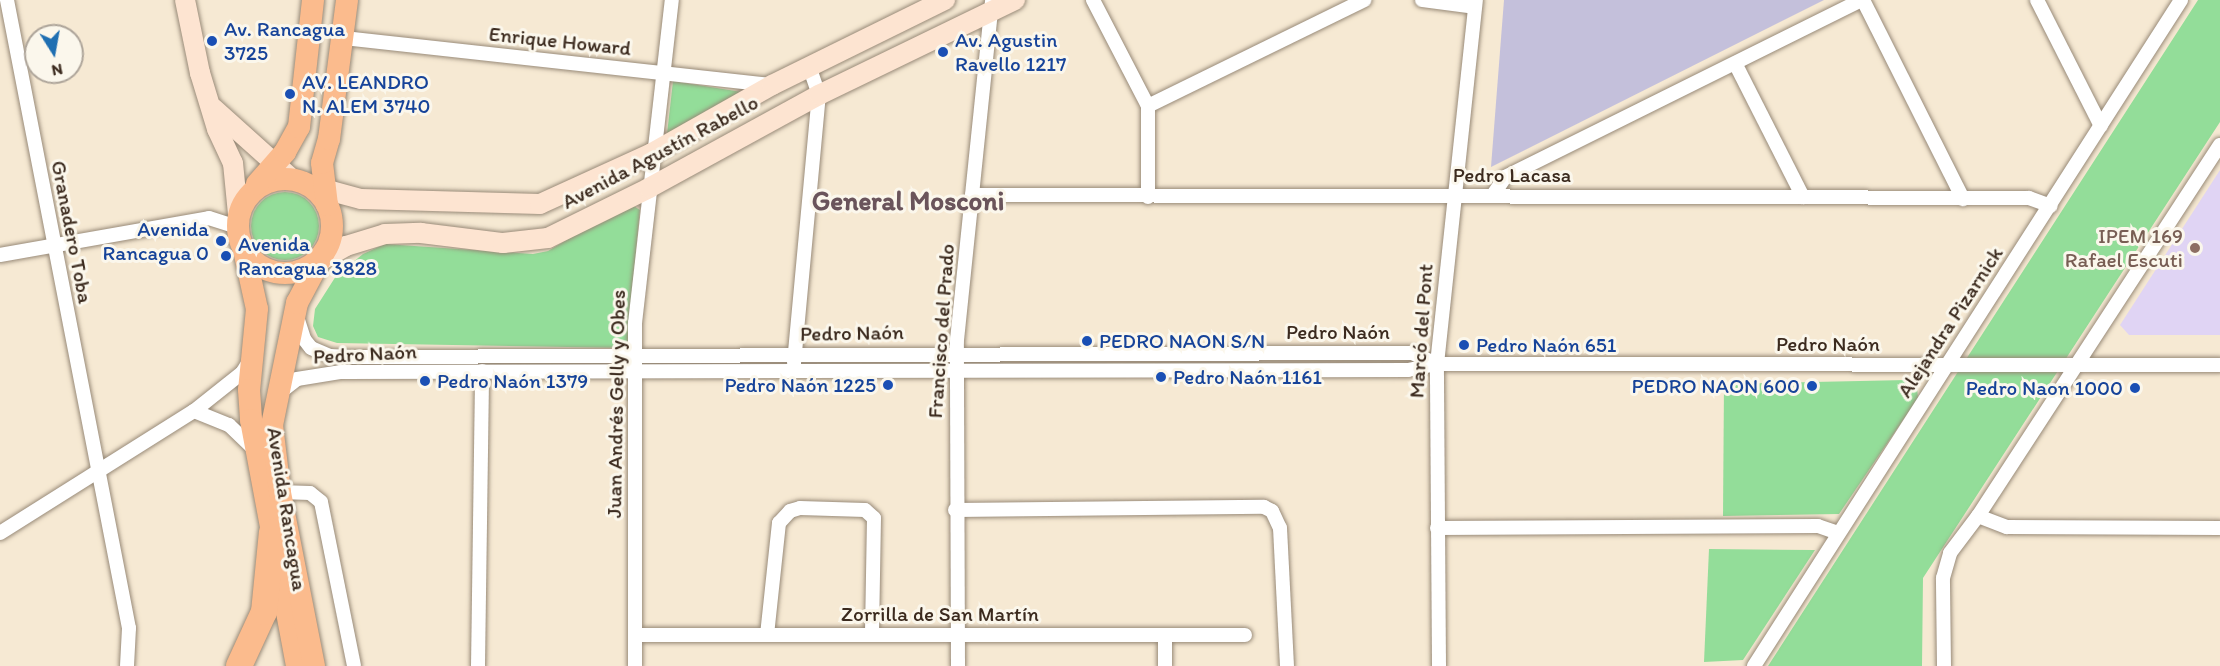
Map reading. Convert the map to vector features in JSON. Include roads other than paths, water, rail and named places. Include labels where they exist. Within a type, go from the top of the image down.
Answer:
[{"type":"highway","points":[[239,666],[264,612],[272,532]]},
{"type":"main road","points":[[185,0],[200,73],[213,108],[217,129],[234,163],[238,221],[244,250],[256,264],[274,272],[293,273],[319,259],[332,235],[305,185],[294,141],[303,108],[313,0]]},
{"type":"main road","points":[[238,221],[250,193],[305,185],[322,164],[344,38],[347,0]]},
{"type":"main road","name":"Avenida Agustín Rabello","points":[[305,185],[392,201],[540,204],[652,153],[772,85],[810,69],[945,0]]},
{"type":"main road","name":"Avenida Agustín Rabello","points":[[319,259],[346,246],[385,234],[534,242],[649,188],[819,95],[992,6],[1015,0]]},
{"type":"main road","points":[[213,108],[305,185]]},
{"type":"main road","name":"Avenida Rancagua","points":[[244,250],[257,309],[255,353],[249,390],[256,451],[297,666]]},
{"type":"main road","name":"Avenida Rancagua","points":[[314,666],[280,492],[272,425],[275,398],[295,309],[319,259]]},
{"type":"street","name":"Granadero Toba","points":[[7,0],[96,472],[129,628],[127,666]]},
{"type":"street","name":"Juan Andrés Gelly y Obes","points":[[635,666],[633,371],[652,153],[672,0]]},
{"type":"street","points":[[1093,0],[1148,106],[1148,197]]},
{"type":"street","points":[[1148,106],[1364,0]]},
{"type":"street","points":[[1422,0],[1475,4]]},
{"type":"street","points":[[1494,195],[1505,177],[1736,65],[1862,0],[1963,199]]},
{"type":"street","points":[[2037,0],[2101,126]]},
{"type":"street","name":"Alejandra Pizarnick","points":[[1754,666],[2181,0]]},
{"type":"street","name":"Marcó del Pont","points":[[1439,666],[1437,364],[1452,196],[1475,4]]},
{"type":"street","name":"Francisco del Prado","points":[[958,666],[955,510],[957,352],[992,6]]},
{"type":"street","name":"Enrique Howard","points":[[344,38],[772,85]]},
{"type":"street","points":[[1736,65],[1803,197]]},
{"type":"street","points":[[794,371],[793,355],[819,95],[810,69]]},
{"type":"street","points":[[1944,666],[1946,562],[2220,145]]},
{"type":"street","name":"Pedro Lacasa","points":[[972,195],[2030,198],[2051,206]]},
{"type":"street","points":[[0,255],[208,218],[238,221]]},
{"type":"street","name":"Pedro Naón","points":[[295,309],[307,344],[330,356],[793,355],[957,352],[1412,353],[1437,364]]},
{"type":"street","points":[[0,533],[194,411],[242,373],[255,353]]},
{"type":"street","name":"Pedro Naón","points":[[275,398],[288,384],[321,374],[482,371],[1408,370],[1437,364],[2076,363],[2220,365]]},
{"type":"street","points":[[478,666],[482,371]]},
{"type":"street","points":[[194,411],[229,424],[256,451]]},
{"type":"street","points":[[280,492],[316,496],[328,535],[354,666]]},
{"type":"street","points":[[955,510],[1251,505],[1272,511],[1280,528],[1287,666]]},
{"type":"street","points":[[767,635],[778,523],[790,511],[800,508],[865,510],[874,518],[872,634]]},
{"type":"street","points":[[1978,516],[2007,527],[2220,528]]},
{"type":"street","points":[[1437,528],[1818,526],[1838,533]]},
{"type":"street","name":"Zorrilla de San Martín","points":[[635,635],[1245,634]]},
{"type":"street","points":[[1165,635],[1165,666]]},
{"type":"place","name":"Av. Rancagua 3725","points":[[212,41]]},
{"type":"place","name":"Av. Agustin Ravello 1217","points":[[943,52]]},
{"type":"place","name":"AV. LEANDRO N. ALEM 3740","points":[[290,94]]},
{"type":"place","name":"Avenida Rancagua 0","points":[[221,241]]},
{"type":"place","name":"IPEM 169 Rafael Escuti","points":[[2195,248]]},
{"type":"place","name":"Avenida Rancagua 3828","points":[[226,256]]},
{"type":"place","name":"PEDRO NAON S/N","points":[[1087,341]]},
{"type":"place","name":"Pedro Naón 651","points":[[1464,345]]},
{"type":"place","name":"Pedro Naón 1161","points":[[1161,377]]},
{"type":"place","name":"Pedro Naón 1379","points":[[425,381]]},
{"type":"place","name":"Pedro Naón 1225","points":[[888,385]]},
{"type":"place","name":"PEDRO NAON 600","points":[[1812,386]]},
{"type":"place","name":"Pedro Naon 1000","points":[[2135,388]]},
{"type":"district","name":"General Mosconi","points":[[908,201]]}]
